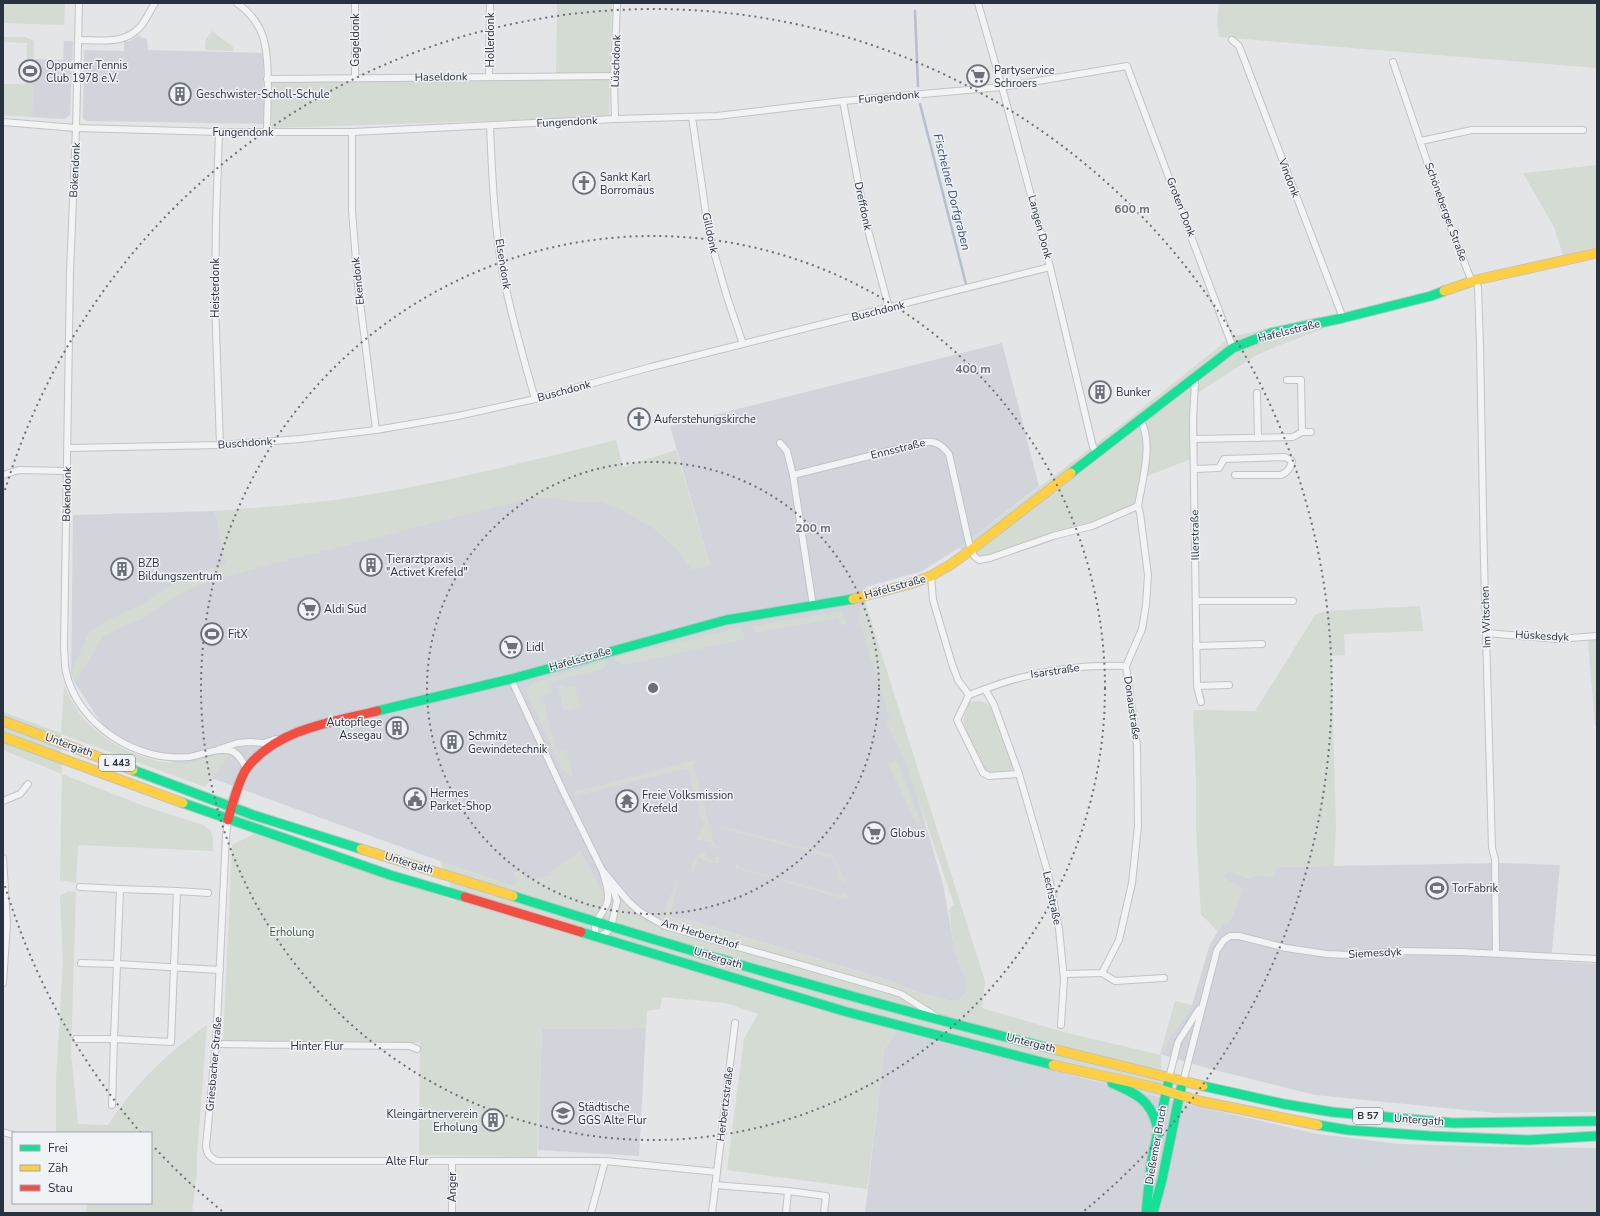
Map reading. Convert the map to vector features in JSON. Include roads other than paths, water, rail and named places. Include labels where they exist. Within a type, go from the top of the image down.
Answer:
[{"type":"main road","name":"Hafelsstraße","points":[[228,820],[231,806],[246,769],[265,749],[287,736],[325,724],[511,679],[726,620],[849,600],[910,584],[931,576],[971,550],[1234,348],[1270,333],[1343,318],[1431,296],[1474,281],[1597,253]]},
{"type":"main road","name":"Untergath","points":[[3,721],[267,820],[596,923],[943,1022],[1183,1082],[1284,1104],[1332,1112],[1452,1123],[1597,1121]]},
{"type":"main road","name":"Untergath","points":[[3,737],[228,820],[390,875],[847,1012],[1086,1073],[1166,1091],[1199,1101],[1255,1113],[1341,1128],[1430,1136],[1529,1140],[1597,1137]]},
{"type":"main road","name":"Untergath","points":[[1086,1073],[1127,1089],[1144,1100],[1156,1117],[1158,1129]]},
{"type":"main road","name":"Dießemer Bruch","points":[[1146,1213],[1147,1197],[1158,1129],[1169,1078]]},
{"type":"main road","name":"Dießemer Bruch","points":[[1153,1213],[1162,1180],[1183,1082]]},
{"type":"main road","name":"Untergath","points":[[1430,1136],[1452,1123]]},
{"type":"street","points":[[80,3],[78,40],[122,39],[132,34],[140,27],[155,3]]},
{"type":"street","points":[[237,3],[250,14],[262,35],[266,55],[267,132]]},
{"type":"street","name":"Gageldonk","points":[[355,3],[355,78]]},
{"type":"street","name":"Hollerdonk","points":[[489,76],[490,3]]},
{"type":"street","name":"Lüschdonk","points":[[615,119],[614,76],[618,3]]},
{"type":"street","name":"Langen Donk","points":[[978,3],[1050,267],[1093,447],[1097,452]]},
{"type":"street","name":"Bökendonk","points":[[78,40],[77,108],[70,272],[68,448],[66,471],[64,647],[66,672],[76,698],[88,715],[113,738],[128,746],[165,757],[189,757],[214,751],[232,751],[238,754],[246,769]]},
{"type":"street","name":"Vindonk","points":[[1232,40],[1239,46],[1343,318]]},
{"type":"street","name":"Schöneberger Straße","points":[[1394,62],[1443,208],[1474,281]]},
{"type":"street","name":"Fungendonk","points":[[3,122],[76,128],[219,132],[352,132],[615,119],[692,117],[761,112],[844,101],[1002,87],[1127,66]]},
{"type":"street","name":"Groten Donk","points":[[1127,66],[1234,348]]},
{"type":"street","name":"Haseldonk","points":[[267,79],[614,76]]},
{"type":"street","name":"Dreffdonk","points":[[844,101],[865,219],[889,308]]},
{"type":"street","name":"Gilldonk","points":[[692,117],[709,235],[743,344]]},
{"type":"street","name":"Elsendonk","points":[[490,126],[494,199],[502,267],[516,334],[535,399]]},
{"type":"street","points":[[1421,141],[1472,130],[1583,130]]},
{"type":"street","name":"Heisterdonk","points":[[219,132],[215,301],[220,445]]},
{"type":"street","name":"Ekendonk","points":[[352,132],[352,211],[357,277],[376,430]]},
{"type":"street","name":"Buschdonk","points":[[68,448],[220,445],[300,439],[376,430],[458,416],[535,399],[644,369],[1050,267]]},
{"type":"street","name":"Im Witschen","points":[[1474,281],[1480,345],[1486,633],[1492,848],[1495,860],[1496,953]]},
{"type":"street","name":"Illerstraße","points":[[1194,378],[1193,440],[1196,646],[1197,686],[1201,702]]},
{"type":"street","points":[[1287,380],[1302,380],[1302,432]]},
{"type":"street","points":[[1257,393],[1258,438]]},
{"type":"street","name":"Donaustraße","points":[[1102,973],[1119,940],[1132,883],[1138,826],[1137,745],[1126,666],[1142,629],[1146,605],[1148,575],[1138,506],[1147,447],[1145,434],[1140,420]]},
{"type":"street","points":[[1193,440],[1293,437],[1302,432],[1311,432]]},
{"type":"street","name":"Ennsstraße","points":[[793,475],[926,442],[931,441],[937,443],[944,446],[949,454],[971,550]]},
{"type":"street","points":[[780,443],[787,451],[793,475],[813,606]]},
{"type":"street","points":[[1194,469],[1219,468],[1224,459],[1285,457],[1292,461],[1291,468],[1282,475],[1235,475]]},
{"type":"street","points":[[3,475],[19,470],[66,471]]},
{"type":"street","points":[[971,550],[978,560],[990,558],[1053,536],[1092,526],[1138,506]]},
{"type":"street","points":[[931,576],[933,600],[952,664],[958,680],[969,694]]},
{"type":"street","points":[[1196,601],[1293,601]]},
{"type":"street","name":"Hüskesdyk","points":[[1486,633],[1557,639],[1597,636]]},
{"type":"street","points":[[1196,646],[1262,644]]},
{"type":"street","name":"Isarstraße","points":[[985,689],[1027,675],[1072,668],[1126,666]]},
{"type":"street","name":"Am Herbertzhof","points":[[511,679],[563,791],[602,870],[628,901],[639,911],[664,926],[901,994],[943,1022]]},
{"type":"street","points":[[1197,686],[1229,685]]},
{"type":"street","points":[[985,689],[969,694],[957,720],[983,773],[989,776],[1019,774]]},
{"type":"street","name":"Lechstraße","points":[[985,689],[994,705],[1019,774],[1048,873],[1059,929],[1064,974],[1061,1025]]},
{"type":"street","name":"Bökendonk","points":[[214,751],[225,746],[238,743],[264,743],[287,736]]},
{"type":"street","points":[[3,801],[20,794],[28,784]]},
{"type":"street","name":"Griesbacher Straße","points":[[210,1157],[206,1146],[216,1044],[228,820]]},
{"type":"street","points":[[3,858],[7,924],[3,983]]},
{"type":"street","points":[[602,870],[612,886],[617,901],[611,927],[607,932],[597,938],[595,928],[596,923],[605,909],[608,899],[607,887],[602,870]]},
{"type":"street","points":[[80,887],[208,893]]},
{"type":"street","points":[[112,1105],[120,889]]},
{"type":"street","points":[[76,1039],[171,1042],[177,891]]},
{"type":"street","name":"Siemesdyk","points":[[1183,1082],[1217,950],[1224,940],[1230,936],[1239,936],[1286,948],[1327,954],[1348,955],[1403,951],[1496,953],[1597,959]]},
{"type":"street","points":[[81,963],[220,970]]},
{"type":"street","points":[[1064,974],[1102,973],[1116,982],[1164,978]]},
{"type":"street","name":"Siemesdyk","points":[[1169,1078],[1178,1042],[1202,1004]]},
{"type":"street","name":"Herbertzstraße","points":[[712,1213],[735,1023]]},
{"type":"street","name":"Hinter Flur","points":[[216,1044],[410,1046],[417,1049]]},
{"type":"street","name":"Alte Flur","points":[[210,1157],[217,1161],[605,1161],[717,1172]]},
{"type":"street","name":"Anger","points":[[452,1161],[452,1213]]},
{"type":"street","points":[[591,1213],[605,1161]]},
{"type":"street","points":[[715,1185],[788,1191],[826,1196],[824,1213]]},
{"type":"street","points":[[786,1213],[788,1191]]},
{"type":"waterway","name":"Fischelner Dorfgraben","points":[[915,11],[918,86]]},
{"type":"waterway","name":"Fischelner Dorfgraben","points":[[920,104],[966,284]]},
{"type":"place","name":"Oppumer Tennis Club 1978 e.V.","points":[[30,71]]},
{"type":"place","name":"Partyservice Schroers","points":[[978,76]]},
{"type":"place","name":"Geschwister-Scholl-Schule","points":[[180,94]]},
{"type":"place","name":"Sankt Karl Borromäus","points":[[584,183]]},
{"type":"place","name":"Bunker","points":[[1100,392]]},
{"type":"place","name":"Auferstehungskirche","points":[[639,419]]},
{"type":"place","name":"Tierarztpraxis \"Activet Krefeld\"","points":[[371,565]]},
{"type":"place","name":"BZB Bildungszentrum","points":[[122,569]]},
{"type":"place","name":"Aldi Süd","points":[[309,609]]},
{"type":"place","name":"FitX","points":[[212,634]]},
{"type":"place","name":"Lidl","points":[[511,647]]},
{"type":"place","name":"Autopflege Assegau","points":[[397,728]]},
{"type":"place","name":"Schmitz Gewindetechnik","points":[[452,742]]},
{"type":"place","name":"Hermes Parket-Shop","points":[[415,799]]},
{"type":"place","name":"Freie Volksmission Krefeld","points":[[627,801]]},
{"type":"place","name":"Globus","points":[[874,833]]},
{"type":"place","name":"TorFabrik","points":[[1437,888]]},
{"type":"place","name":"Städtische GGS Alte Flur","points":[[563,1113]]},
{"type":"place","name":"Kleingärtnerverein Erholung","points":[[493,1120]]},
{"type":"park label","name":"Erholung","points":[[292,932]]}]
